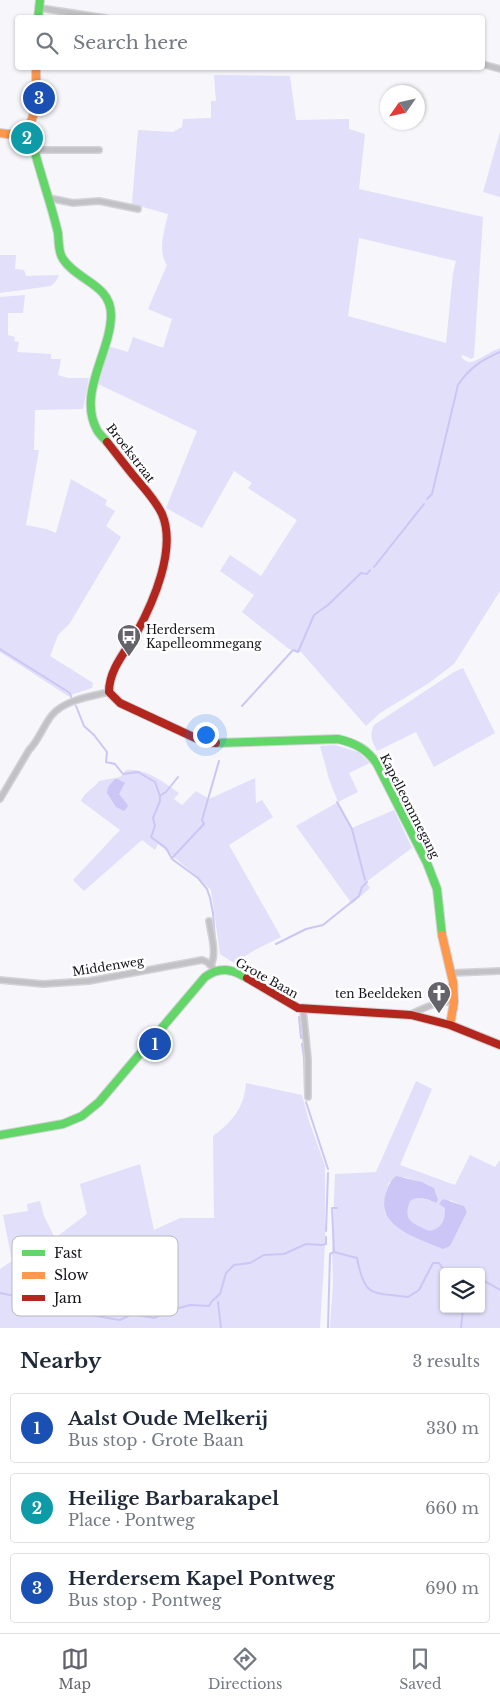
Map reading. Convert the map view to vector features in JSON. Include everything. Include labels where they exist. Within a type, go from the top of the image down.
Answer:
[{"type":"street","points":[[40,4],[91,15]]},
{"type":"street","points":[[485,65],[500,69]]},
{"type":"street","points":[[0,133],[8,136],[22,133],[32,121],[35,106],[36,70]]},
{"type":"street","name":"Broekstraat","points":[[28,127],[34,134],[35,150],[60,242],[61,256],[64,262],[71,268],[101,289],[108,301],[111,312],[109,327],[90,400],[92,420],[97,430],[156,504],[165,522],[168,535],[168,547],[151,602],[139,630],[111,678],[109,692]]},
{"type":"street","points":[[35,150],[99,150]]},
{"type":"street","points":[[49,198],[73,203],[99,201],[138,209]]},
{"type":"street","points":[[0,799],[52,715],[64,706],[109,692]]},
{"type":"street","name":"Kapelleommegang","points":[[109,692],[120,703],[204,742],[227,743],[338,739],[355,743],[367,751],[377,764],[437,889],[442,937],[451,973],[454,1002],[450,1025]]},
{"type":"street","points":[[209,922],[213,968]]},
{"type":"street","name":"Middenweg","points":[[0,980],[43,984],[89,981],[202,960],[213,968]]},
{"type":"street","name":"Grote Baan","points":[[0,1135],[63,1124],[82,1116],[99,1102],[213,968],[225,968],[236,971],[293,1006],[303,1009],[411,1015],[450,1025],[500,1045]]},
{"type":"street","points":[[451,973],[500,971]]},
{"type":"street","name":"Grote Baan","points":[[411,1015],[422,1009],[447,1001],[454,1002]]},
{"type":"street","points":[[303,1009],[308,1059],[308,1097]]},
{"type":"shaded area","points":[[214,75],[290,76],[296,120],[349,119],[349,129],[365,134],[359,189],[483,217],[474,357],[471,359],[463,355],[461,357],[467,362],[471,362],[500,348],[500,591],[454,664],[429,683],[380,713],[366,726],[301,652],[289,649],[242,612],[254,595],[220,571],[230,555],[261,576],[297,520],[248,488],[252,483],[234,471],[202,528],[166,508],[197,431],[98,384],[108,346],[128,352],[133,337],[163,348],[172,319],[148,309],[167,265],[162,247],[168,214],[132,204],[138,130],[173,132],[182,127],[183,119],[211,118],[211,101],[216,101]],"holes":[[[359,238],[456,261],[453,273],[446,343],[348,316]]]},
{"type":"shaded area","points":[[500,132],[500,197],[483,192]]},
{"type":"shaded area","points":[[0,255],[16,255],[15,269],[24,270],[26,276],[59,275],[51,286],[0,293]]},
{"type":"shaded area","points":[[25,295],[23,313],[8,313],[8,335],[15,337],[14,341],[19,342],[17,352],[51,354],[51,359],[61,359],[58,375],[68,378],[89,378],[83,409],[35,410],[34,450],[39,450],[26,525],[56,533],[71,479],[107,500],[105,505],[115,511],[106,526],[121,537],[70,623],[58,635],[50,656],[93,683],[92,688],[68,696],[0,652],[0,297]]},
{"type":"shaded area","points":[[463,668],[495,733],[434,767],[416,732],[377,751],[372,738],[374,725]]},
{"type":"shaded area","points":[[335,745],[358,752],[370,763],[349,773],[358,792],[338,802],[329,779],[320,746]]},
{"type":"shaded area","points":[[126,770],[147,773],[160,780],[179,793],[174,799],[182,805],[196,791],[209,799],[255,778],[256,803],[262,800],[273,817],[229,845],[281,937],[234,963],[220,954],[211,890],[158,844],[155,850],[142,840],[84,891],[73,880],[120,830],[81,801],[99,781],[120,777]]},
{"type":"shaded area","points":[[115,779],[125,783],[119,794],[128,806],[124,811],[116,807],[107,793],[108,787]]},
{"type":"shaded area","points":[[338,802],[352,828],[394,810],[412,848],[366,882],[370,888],[352,904],[296,826]]},
{"type":"shaded area","points":[[416,1081],[432,1089],[400,1165],[455,1185],[470,1155],[495,1167],[500,1160],[500,1328],[330,1328],[333,1283],[332,1253],[335,1174],[376,1172]],"holes":[[[405,1177],[429,1185],[436,1193],[435,1203],[419,1198],[412,1199],[406,1209],[407,1217],[429,1232],[442,1224],[450,1200],[463,1206],[467,1212],[450,1245],[385,1213],[384,1202],[389,1182]]]},
{"type":"shaded area","points":[[246,1083],[302,1095],[325,1166],[325,1246],[320,1328],[0,1328],[0,1269],[12,1261],[12,1316],[178,1316],[178,1236],[58,1236],[87,1214],[80,1184],[140,1164],[154,1230],[180,1218],[214,1218],[213,1136],[232,1119],[240,1107]]},
{"type":"shaded area","points":[[396,1176],[422,1182],[434,1188],[438,1200],[436,1203],[426,1199],[413,1199],[410,1201],[407,1213],[410,1220],[429,1231],[437,1228],[442,1223],[445,1208],[439,1204],[443,1199],[464,1206],[467,1212],[450,1246],[443,1249],[403,1231],[394,1224],[384,1207],[388,1187]]},
{"type":"shaded area","points":[[40,1201],[44,1216],[54,1236],[12,1236],[12,1261],[3,1215],[28,1211],[27,1204]]},
{"type":"waterway","points":[[427,499],[432,494],[458,385],[476,365],[500,352]]},
{"type":"waterway","points":[[374,567],[424,504]]},
{"type":"waterway","points":[[242,706],[293,650],[298,652],[314,615],[328,605],[361,573],[367,574],[370,570]]},
{"type":"waterway","points":[[0,649],[70,693],[71,697]]},
{"type":"waterway","points":[[76,706],[84,726],[94,735],[107,752],[106,762],[115,764],[123,774],[138,772],[155,782],[160,801],[153,818],[155,826],[151,837],[166,848],[172,859],[198,878],[207,889],[213,913],[216,952]]},
{"type":"waterway","points":[[172,858],[204,824],[202,820],[219,761]]},
{"type":"waterway","points":[[161,795],[166,792],[178,777]]},
{"type":"waterway","points":[[337,802],[352,829],[365,880]]},
{"type":"waterway","points":[[276,944],[306,929],[323,925],[359,896],[362,887],[367,882]]},
{"type":"waterway","points":[[299,1017],[301,1038]]},
{"type":"waterway","points":[[302,1044],[305,1097]]},
{"type":"waterway","points":[[306,1102],[328,1169]]},
{"type":"waterway","points":[[326,1231],[328,1173]]},
{"type":"waterway","points":[[328,1328],[330,1254],[334,1252],[332,1208],[337,1208]]},
{"type":"waterway","points":[[178,1308],[190,1305],[209,1306],[220,1294],[226,1273],[234,1265],[250,1263],[264,1255],[284,1254],[306,1244],[326,1244],[326,1237]]},
{"type":"waterway","points":[[334,1252],[357,1258],[363,1281],[367,1287],[378,1293],[408,1297],[419,1290],[433,1263],[439,1263],[443,1268]]},
{"type":"waterway","points":[[485,1281],[500,1290]]},
{"type":"waterway","points":[[0,1293],[12,1295]]},
{"type":"waterway","points":[[218,1302],[221,1328]]},
{"type":"waterway","points":[[461,1328],[463,1313]]},
{"type":"waterway","points":[[96,1316],[120,1320],[128,1316]]},
{"type":"waterway","points":[[143,1316],[154,1318],[158,1316]]},
{"type":"traffic: fast","points":[[38,15],[40,0]]},
{"type":"traffic: fast","points":[[28,127],[56,223],[61,256],[76,273],[100,289],[110,305],[110,329],[96,372],[91,402],[92,416],[97,430],[107,442]]},
{"type":"traffic: fast","points":[[216,743],[338,739],[350,742],[365,751],[377,764],[427,863],[437,889],[442,935]]},
{"type":"traffic: fast","points":[[0,1135],[63,1124],[82,1116],[99,1102],[205,977],[216,971],[226,970],[236,972],[247,978]]},
{"type":"traffic: slow","points":[[0,133],[18,134],[28,127],[32,120],[36,102],[36,70]]},
{"type":"traffic: slow","points":[[442,935],[453,982],[454,1002],[450,1025]]},
{"type":"traffic: jam","points":[[107,442],[149,493],[162,514],[166,528],[167,543],[165,559],[156,592],[136,634],[115,669],[109,692],[120,703],[204,742],[216,743]]},
{"type":"traffic: jam","points":[[247,978],[298,1008],[411,1015],[450,1025],[500,1045]]},
{"type":"place","name":"Herdersem Kapel Pontweg","points":[[39,98]]},
{"type":"place","name":"Heilige Barbarakapel","points":[[27,138]]},
{"type":"place","name":"Herdersem Kapelleommegang","points":[[129,657]]},
{"type":"place","name":"ten Beeldeken","points":[[439,1014]]},
{"type":"place","name":"Aalst Oude Melkerij","points":[[155,1044]]}]
